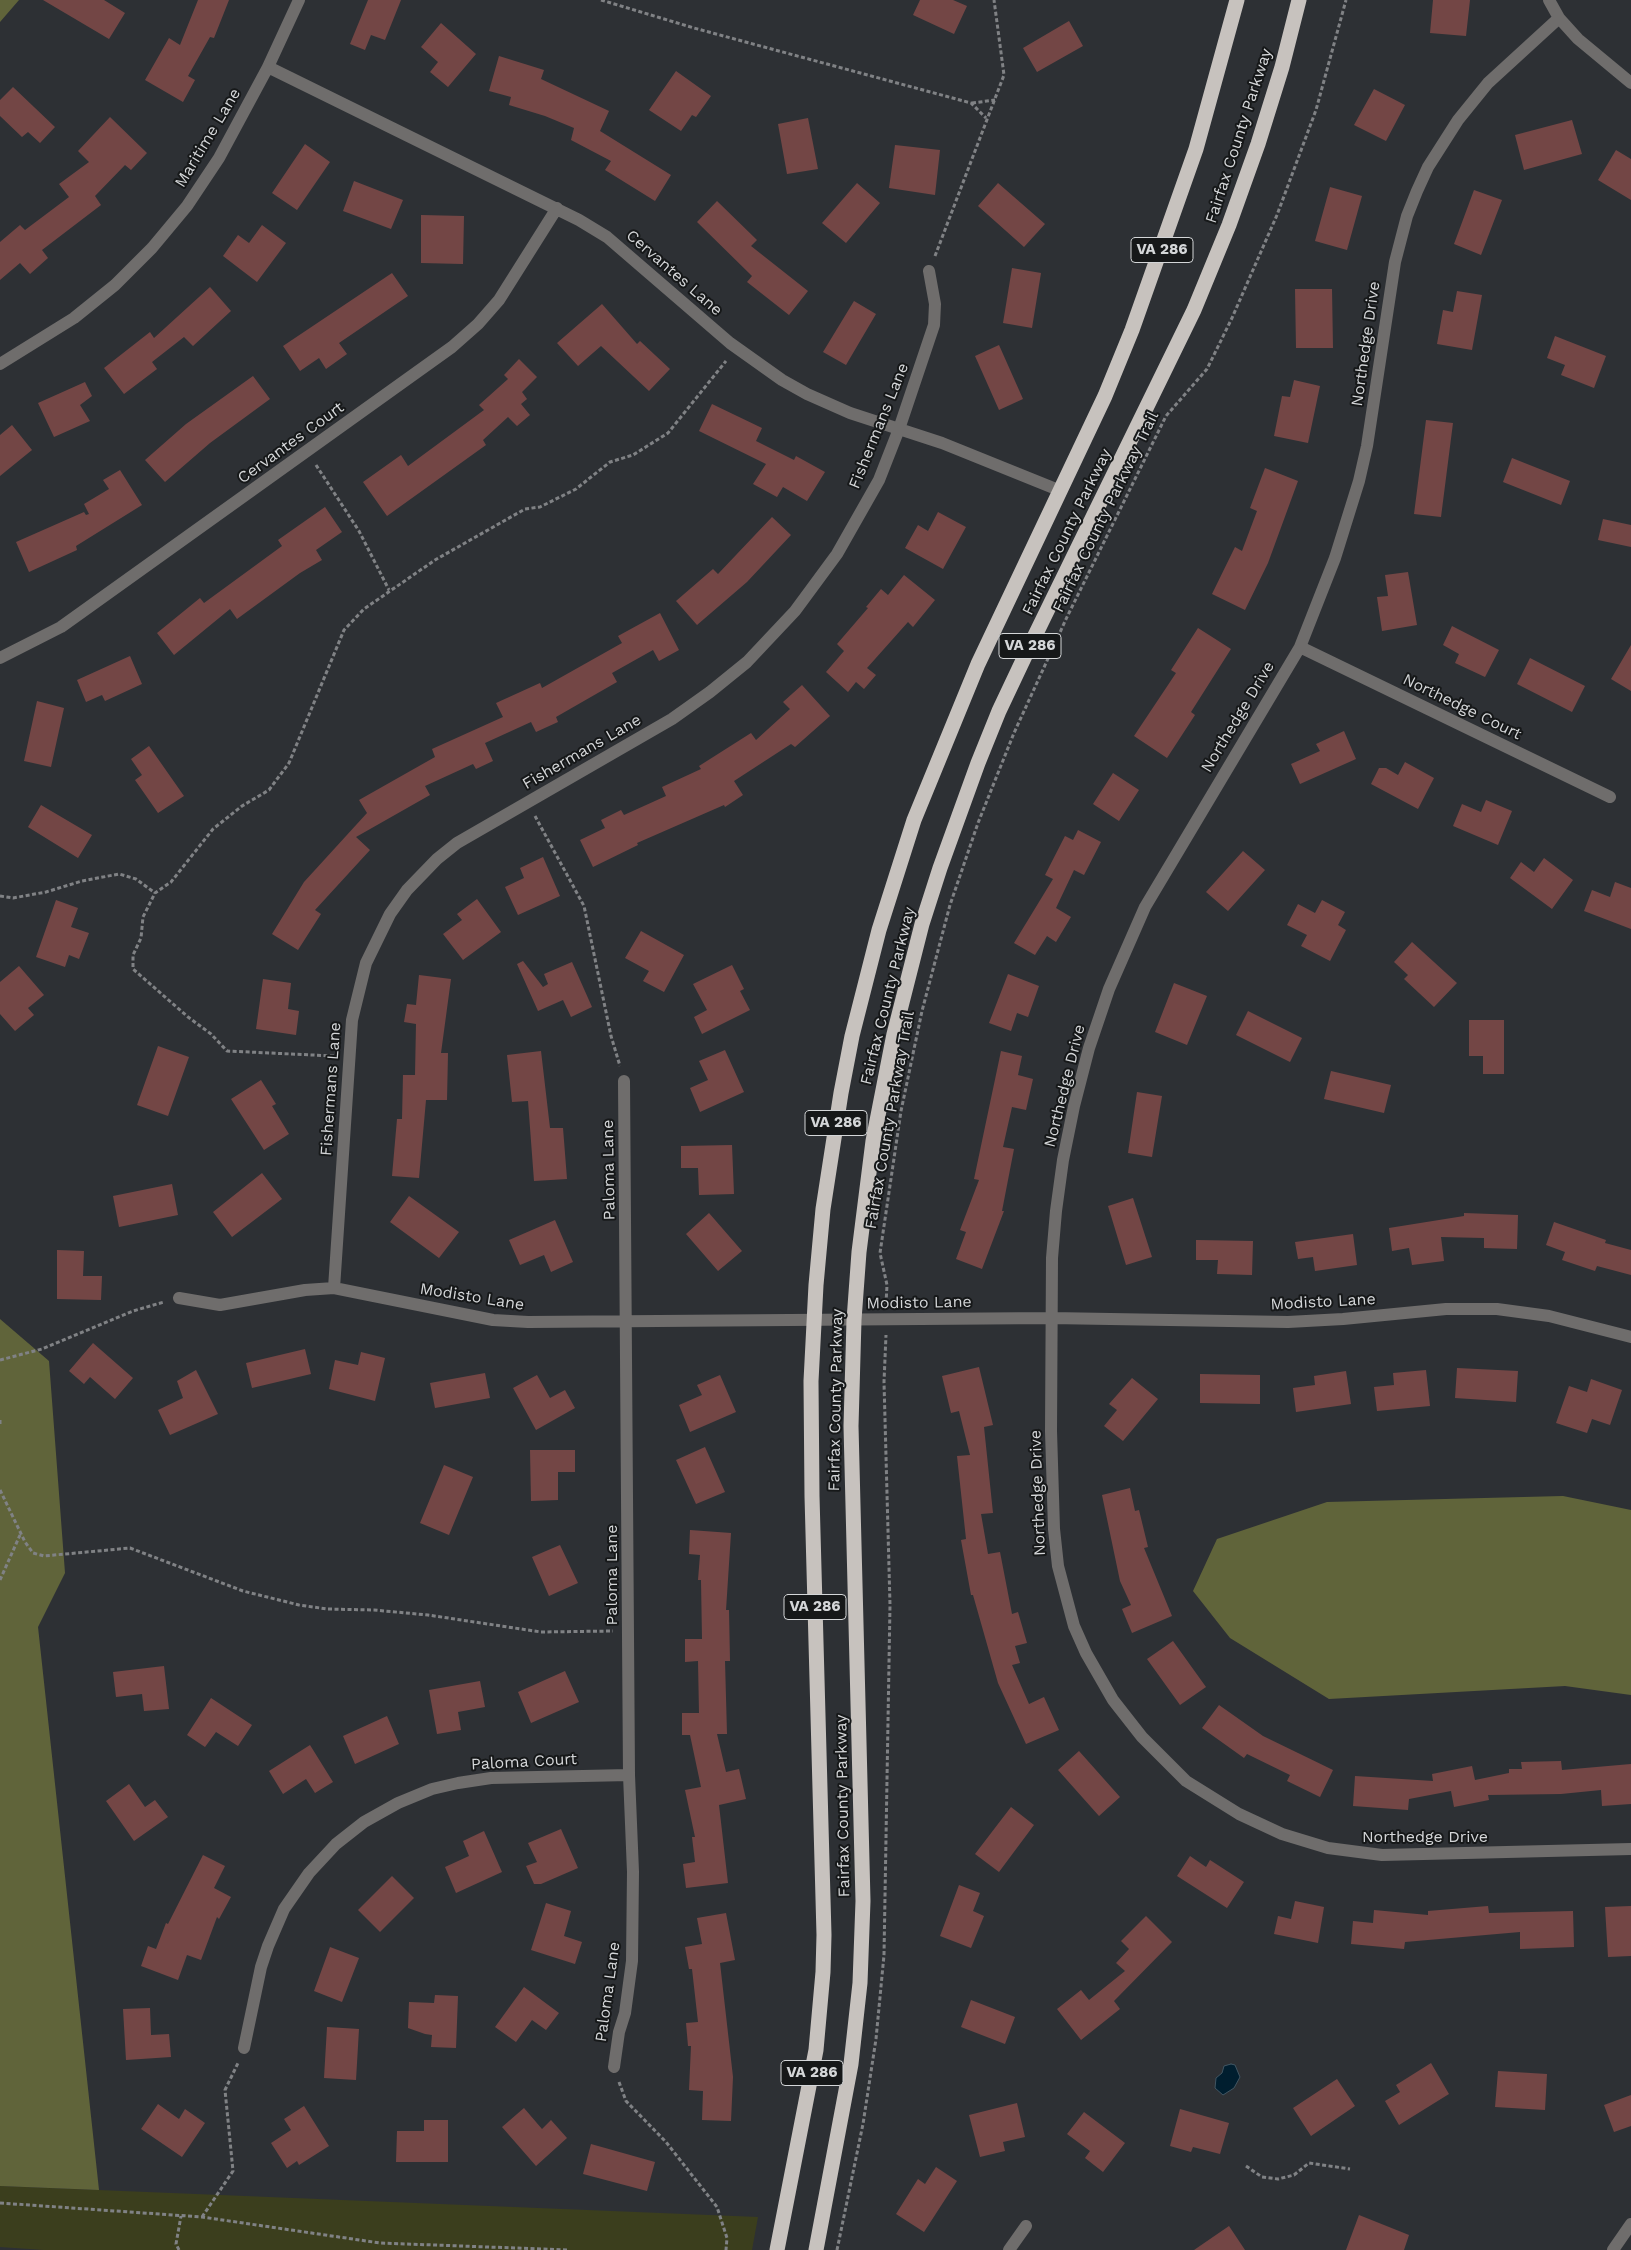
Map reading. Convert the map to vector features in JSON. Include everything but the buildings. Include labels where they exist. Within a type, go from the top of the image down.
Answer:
[{"type":"highway","name":"Fairfax County Parkway","points":[[778,2250],[816,2050],[820,2012],[824,1935],[812,1496],[812,1381],[821,1226],[852,1036],[879,930],[914,820],[978,664],[1061,491],[1129,338],[1170,228],[1196,149],[1237,0]]},
{"type":"highway","name":"Fairfax County Parkway","points":[[816,2250],[851,2064],[857,2024],[862,1947],[863,1901],[851,1426],[854,1320],[865,1198],[883,1089],[908,975],[940,868],[999,711],[1160,382],[1215,259],[1258,144],[1282,67],[1299,0]]},
{"type":"street","name":"Maritime Lane","points":[[0,364],[74,318],[115,285],[152,248],[187,206],[219,158],[268,67],[298,0]]},
{"type":"street","points":[[1549,0],[1559,18],[1578,38],[1631,83]]},
{"type":"street","name":"Northedge Drive","points":[[1559,18],[1488,83],[1458,120],[1428,168],[1417,191],[1395,262],[1379,374],[1359,481],[1335,558],[1300,647],[1145,906],[1109,989],[1089,1048],[1063,1160],[1052,1258],[1054,1529],[1058,1566],[1066,1602],[1086,1653],[1113,1700],[1142,1737],[1186,1781],[1239,1814],[1282,1834],[1328,1848],[1382,1856],[1631,1849]]},
{"type":"street","name":"Cervantes Lane","points":[[268,67],[557,208],[606,237],[730,343],[782,380],[807,394],[850,413],[942,443],[1061,491]]},
{"type":"street","name":"Cervantes Court","points":[[0,658],[61,627],[308,452],[452,347],[478,324],[499,300],[557,208]]},
{"type":"street","name":"Fishermans Lane","points":[[334,1288],[352,1020],[357,991],[366,963],[390,914],[407,890],[437,859],[457,843],[672,719],[747,662],[795,610],[837,554],[879,480],[899,429],[934,325],[934,304],[929,271]]},
{"type":"street","name":"Northedge Court","points":[[1300,647],[1610,797]]},
{"type":"street","name":"Paloma Lane","points":[[614,2067],[619,2032],[625,2013],[632,1961],[633,1872],[629,1774],[624,1081]]},
{"type":"street","name":"Modisto Lane","points":[[179,1298],[220,1305],[305,1290],[334,1288],[493,1320],[528,1322],[1051,1318],[1288,1322],[1343,1319],[1446,1309],[1497,1309],[1549,1316],[1631,1337]]},
{"type":"street","name":"Paloma Court","points":[[244,2048],[261,1967],[284,1909],[309,1873],[336,1844],[364,1822],[398,1803],[432,1789],[458,1783],[491,1778],[629,1774]]},
{"type":"street","points":[[1612,2250],[1631,2224]]},
{"type":"street","points":[[1009,2250],[1026,2226]]},
{"type":"path","points":[[601,0],[694,28],[971,103],[996,100]]},
{"type":"path","points":[[929,271],[1004,75],[994,0]]},
{"type":"path","name":"Fairfax County Parkway Trail","points":[[887,1285],[880,1253],[901,1111],[927,992],[950,905],[978,823],[1014,733],[1166,416],[1207,369],[1232,318],[1277,215],[1316,110],[1346,0]]},
{"type":"path","points":[[971,103],[986,118]]},
{"type":"path","points":[[349,1057],[227,1051],[210,1034],[132,969],[133,955],[141,938],[143,916],[155,893],[171,882],[213,829],[242,806],[269,790],[289,764],[344,630],[364,609],[435,560],[525,509],[540,507],[576,489],[610,462],[633,455],[668,433],[712,376],[738,347]]},
{"type":"path","points":[[308,452],[359,531],[389,590]]},
{"type":"path","points":[[526,802],[584,906],[611,1036],[624,1081]]},
{"type":"path","points":[[0,896],[13,898],[46,892],[82,881],[119,874],[136,879],[155,893]]},
{"type":"path","points":[[0,1360],[42,1349],[133,1311],[179,1298]]},
{"type":"path","points":[[0,1490],[20,1535],[33,1554],[44,1556],[130,1548],[242,1591],[299,1605],[327,1609],[374,1610],[428,1615],[541,1632],[629,1630]]},
{"type":"path","points":[[0,1580],[20,1535]]},
{"type":"path","points":[[202,2217],[233,2171],[225,2090],[244,2048]]},
{"type":"path","points":[[614,2067],[626,2101],[666,2142],[717,2207],[727,2238],[726,2250]]},
{"type":"path","points":[[1246,2166],[1262,2178],[1278,2179],[1294,2176],[1310,2163],[1350,2170]]},
{"type":"path","points":[[0,2203],[202,2217],[380,2243],[569,2250]]},
{"type":"path","points":[[179,2250],[176,2244],[181,2216]]},
{"type":"green space","points":[[0,0],[19,0],[0,22]]},
{"type":"green space","points":[[0,1319],[49,1361],[65,1573],[38,1627],[99,2190],[0,2186]]},
{"type":"green space","points":[[1563,1496],[1631,1510],[1631,1695],[1565,1686],[1329,1699],[1230,1638],[1193,1591],[1217,1539],[1327,1502]]},
{"type":"green space","points":[[0,2186],[758,2217],[752,2250],[44,2250],[0,2247]]},
{"type":"water","points":[[1235,2065],[1240,2077],[1234,2088],[1223,2095],[1215,2088],[1216,2078],[1222,2073],[1224,2066]]}]
